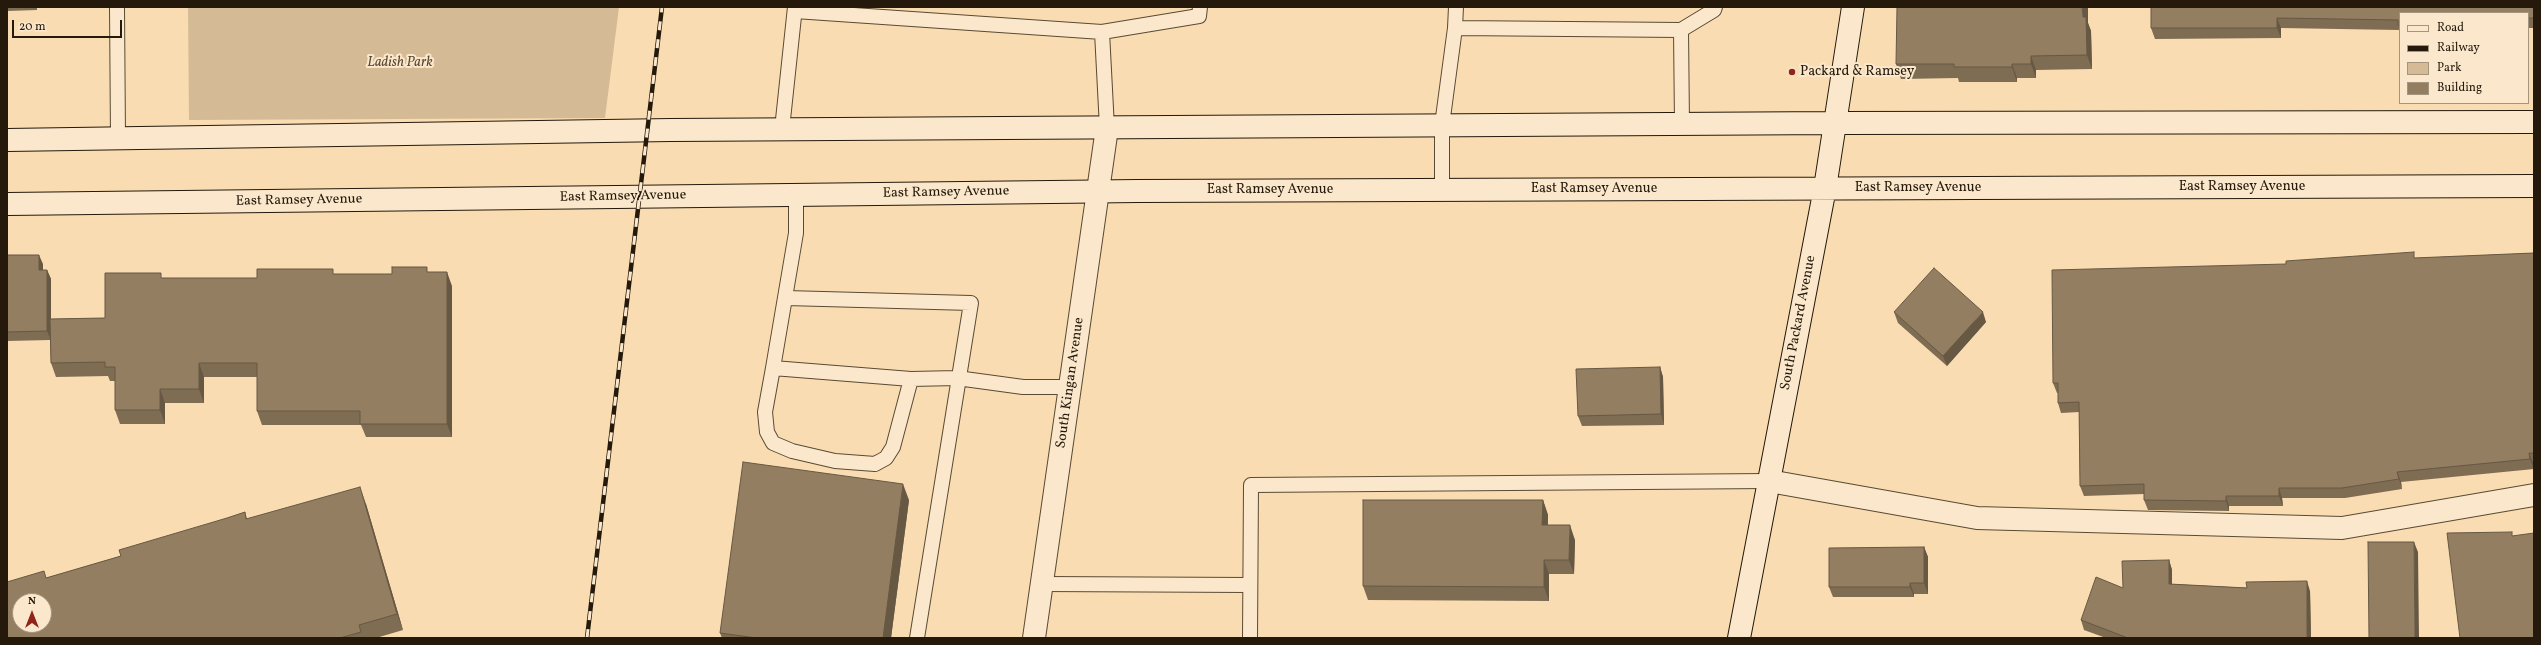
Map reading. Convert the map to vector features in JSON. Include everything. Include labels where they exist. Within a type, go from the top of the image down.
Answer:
[{"type":"street","name":"South Packard Avenue","points":[[1739,638],[1825,188],[1853,7]]},
{"type":"street","points":[[7,140],[782,129],[1836,123],[2534,122]]},
{"type":"street","name":"South Kingan Avenue","points":[[1034,638],[1107,128]]},
{"type":"street","name":"East Ramsey Avenue","points":[[7,204],[1099,191],[2534,186]]},
{"type":"street","points":[[1769,482],[1977,518],[2342,528],[2534,495]]},
{"type":"lane","points":[[117,7],[118,138]]},
{"type":"lane","points":[[782,129],[795,9],[1102,32],[1199,16],[1200,7]]},
{"type":"lane","points":[[1442,190],[1442,125],[1455,28],[1456,7]]},
{"type":"lane","points":[[1455,28],[1681,30],[1714,10],[1715,7]]},
{"type":"lane","points":[[1681,30],[1682,124]]},
{"type":"lane","points":[[1102,32],[1107,128]]},
{"type":"lane","points":[[796,195],[796,233],[786,298],[765,412],[767,432],[773,443],[792,452],[841,461],[875,464],[886,458],[893,447],[911,379]]},
{"type":"lane","points":[[786,298],[971,303],[957,378],[917,638]]},
{"type":"lane","points":[[773,368],[911,379],[957,378],[1023,387],[1070,387]]},
{"type":"lane","points":[[1250,638],[1251,484],[1769,482]]},
{"type":"lane","points":[[1042,584],[1250,585]]},
{"type":"green space","name":"Ladish Park","points":[[188,7],[619,7],[605,118],[189,120]]},
{"type":"building","points":[[1897,7],[2082,7],[2083,17],[2086,17],[2087,55],[2031,56],[2031,64],[2012,64],[2012,67],[1954,67],[1954,64],[1896,64]]},
{"type":"building","points":[[2151,7],[2534,7],[2534,18],[2529,18],[2529,12],[2399,12],[2399,26],[2398,20],[2277,18],[2277,28],[2151,28]]},
{"type":"building","points":[[2414,252],[2414,258],[2534,253],[2534,453],[2529,453],[2530,459],[2397,472],[2399,479],[2342,488],[2279,488],[2279,496],[2226,496],[2226,501],[2144,500],[2144,484],[2080,486],[2079,402],[2058,403],[2058,383],[2053,383],[2052,270],[2286,264],[2286,261]]},
{"type":"building","points":[[7,255],[39,255],[39,270],[47,270],[47,331],[7,332]]},
{"type":"building","points":[[392,267],[427,267],[427,272],[447,272],[447,424],[360,424],[360,411],[257,411],[257,363],[199,363],[199,389],[160,389],[160,410],[115,410],[115,367],[105,367],[105,362],[51,363],[50,319],[105,318],[105,273],[161,273],[161,278],[257,278],[257,269],[333,269],[333,274],[392,274]]},
{"type":"building","points":[[1934,268],[1983,312],[1943,356],[1894,312]]},
{"type":"building","points":[[1660,367],[1661,414],[1578,416],[1576,369]]},
{"type":"building","points":[[743,462],[903,484],[883,638],[757,638],[720,633]]},
{"type":"building","points":[[360,487],[397,614],[359,625],[361,632],[340,638],[7,638],[7,582],[44,571],[46,578],[121,556],[119,550],[245,512],[246,519]]},
{"type":"building","points":[[1363,500],[1543,500],[1542,525],[1570,525],[1569,560],[1544,560],[1544,587],[1363,586]]},
{"type":"building","points":[[2512,532],[2512,536],[2534,533],[2534,638],[2460,638],[2447,533]]},
{"type":"building","points":[[2368,542],[2414,542],[2415,638],[2369,638]]},
{"type":"building","points":[[1924,547],[1924,583],[1910,583],[1910,587],[1829,587],[1829,548]]},
{"type":"building","points":[[2169,560],[2169,584],[2247,588],[2246,582],[2307,581],[2307,638],[2128,638],[2081,620],[2096,577],[2123,588],[2122,561]]},
{"type":"railway","points":[[587,638],[662,7]]},
{"type":"place","name":"Packard & Ramsey","points":[[1792,72]]}]
